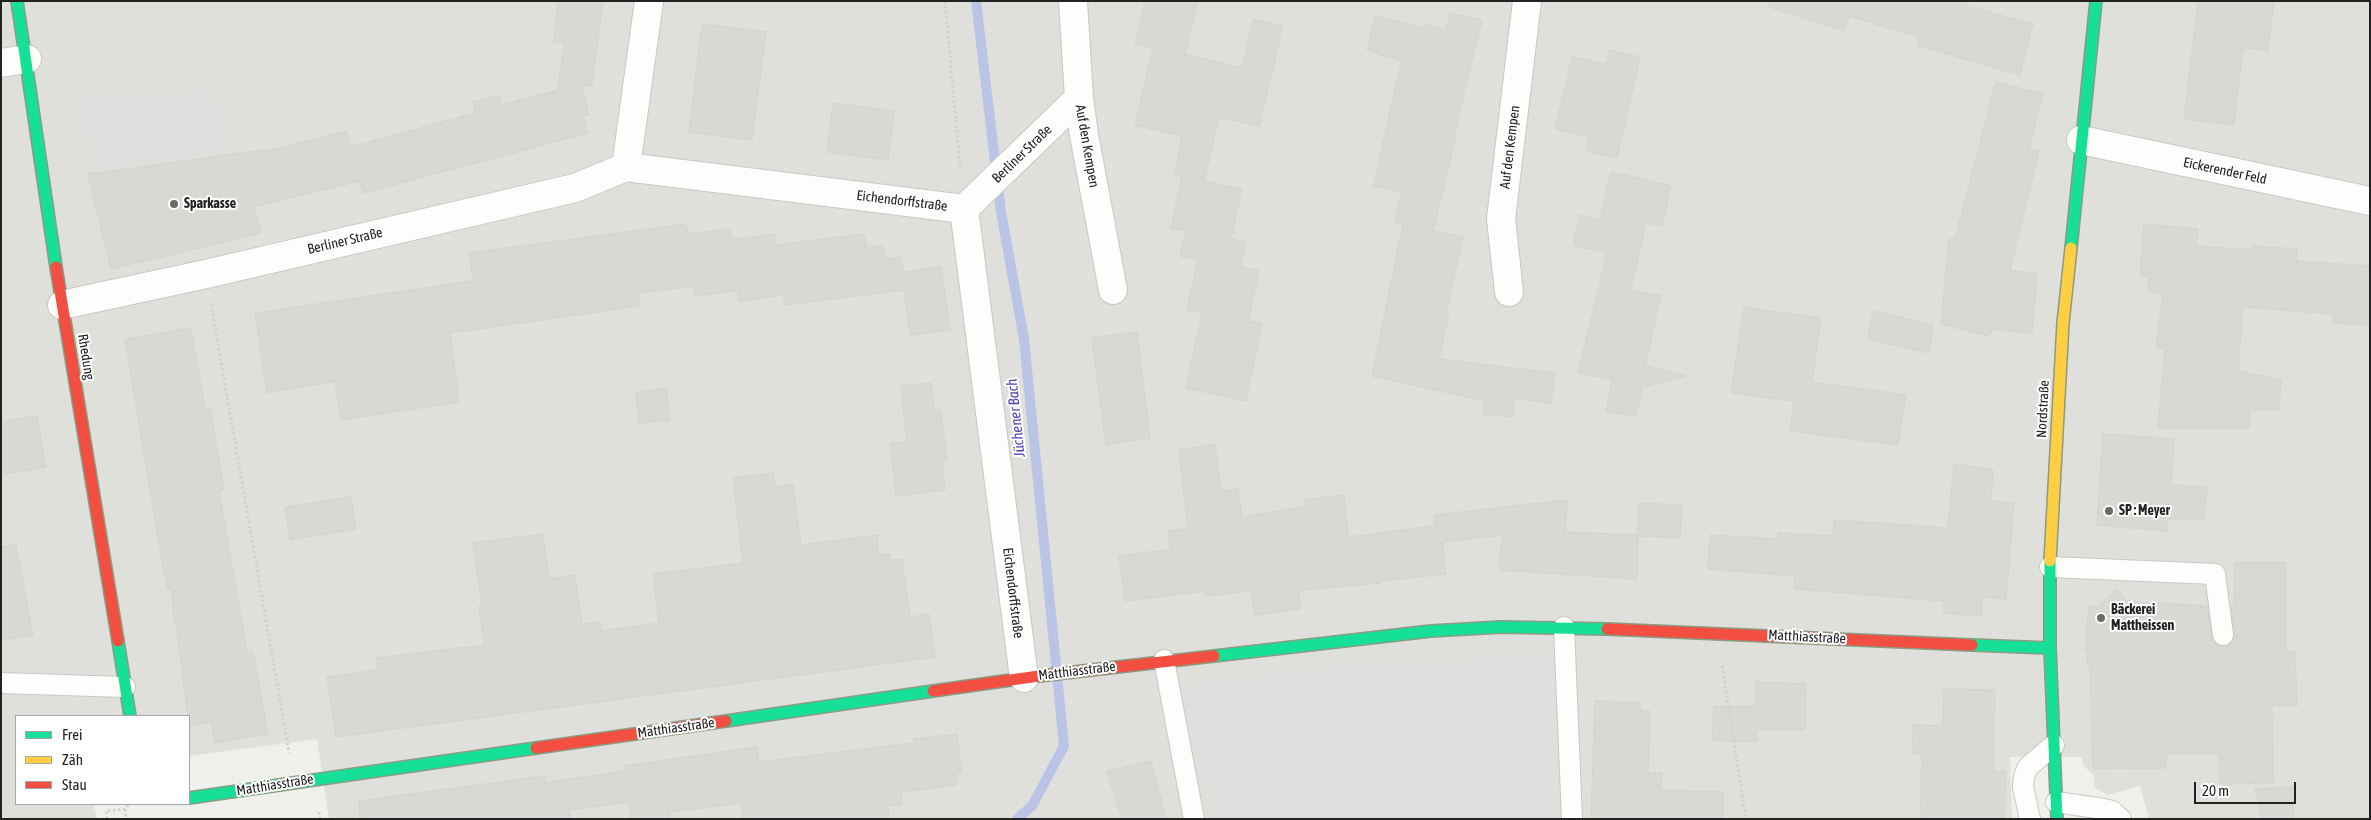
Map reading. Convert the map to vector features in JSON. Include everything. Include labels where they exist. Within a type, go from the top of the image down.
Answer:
[{"type":"street","name":"Rhedung","points":[[17,1],[14,61],[62,305],[130,715]]},
{"type":"street","points":[[626,168],[649,1]]},
{"type":"street","name":"Auf den Kempen","points":[[1073,1],[1079,98],[1084,135],[1113,290]]},
{"type":"street","name":"Auf den Kempen","points":[[1509,292],[1501,219],[1527,1]]},
{"type":"street","name":"Nordstraße","points":[[2057,811],[2050,648],[2050,567],[2061,355],[2096,1]]},
{"type":"street","name":"Berliner Straße","points":[[969,204],[1079,98]]},
{"type":"street","name":"Eickerender Feld","points":[[2081,140],[2370,201]]},
{"type":"street","name":"Eichendorffstraße","points":[[626,168],[969,204],[1032,677]]},
{"type":"street","name":"Berliner Straße","points":[[62,305],[206,274],[575,188],[626,168]]},
{"type":"street","name":"Matthiasstraße","points":[[190,798],[1032,677],[1164,660],[1440,630],[1502,626],[1564,627],[2050,648]]},
{"type":"lane","points":[[2050,567],[2215,574],[2223,635]]},
{"type":"lane","points":[[1564,627],[1572,819]]},
{"type":"lane","points":[[1164,660],[1194,819]]},
{"type":"lane","points":[[1,683],[125,687]]},
{"type":"lane","points":[[2030,819],[2023,787],[2024,776],[2028,767],[2054,745]]},
{"type":"lane","points":[[2057,811],[2104,809],[2112,811],[2121,819]]},
{"type":"path","points":[[945,1],[969,204]]},
{"type":"path","points":[[206,274],[294,782]]},
{"type":"path","points":[[1717,633],[1746,819]]},
{"type":"path","points":[[107,819],[106,811],[124,809],[127,805]]},
{"type":"path","points":[[124,809],[126,819]]},
{"type":"shaded area","points":[[1,1],[2370,1],[2370,819],[2149,819],[2140,786],[2108,795],[2095,788],[2094,776],[2083,765],[2082,757],[2010,757],[2012,819],[329,819],[317,739],[190,756],[190,715],[15,715],[15,805],[98,805],[94,806],[97,819],[1,819]]},
{"type":"shaded area","points":[[215,89],[234,151],[90,171],[79,99]]},
{"type":"shaded area","points":[[1555,656],[1547,819],[1213,819],[1181,685],[1375,661]]},
{"type":"building","points":[[558,1],[603,1],[592,85],[582,87],[589,115],[583,116],[588,133],[363,193],[360,181],[253,207],[261,233],[111,269],[88,174],[262,150],[263,152],[347,131],[351,147],[475,113],[473,102],[499,96],[501,105],[558,90],[564,43],[554,42]]},
{"type":"building","points":[[1145,1],[1198,1],[1185,54],[1242,68],[1253,19],[1283,26],[1259,126],[1219,117],[1204,181],[1242,189],[1231,239],[1246,242],[1241,267],[1259,271],[1248,321],[1262,324],[1246,401],[1186,388],[1202,313],[1187,310],[1198,260],[1180,256],[1186,231],[1171,228],[1182,176],[1175,174],[1182,136],[1135,125],[1153,48],[1135,44]]},
{"type":"building","points":[[1770,1],[1968,1],[1967,6],[2033,24],[2020,75],[1917,45],[1919,37],[1849,16],[1845,31],[1769,7]]},
{"type":"building","points":[[2198,1],[2274,1],[2268,51],[2243,48],[2234,125],[2184,119]]},
{"type":"building","points":[[1450,13],[1482,20],[1433,231],[1463,237],[1446,312],[1449,312],[1439,359],[1555,373],[1551,404],[1515,398],[1513,417],[1483,414],[1485,398],[1476,399],[1372,376],[1403,224],[1395,222],[1402,192],[1374,186],[1401,61],[1367,50],[1375,16],[1424,28],[1425,24],[1446,30]]},
{"type":"building","points":[[702,24],[766,32],[752,140],[689,132]]},
{"type":"building","points":[[1609,50],[1640,57],[1617,158],[1586,151],[1589,137],[1555,129],[1572,57],[1606,64]]},
{"type":"building","points":[[1996,82],[2043,94],[2029,148],[2039,151],[2010,271],[2037,273],[2032,333],[1992,329],[1992,333],[1989,332],[1988,336],[1941,324],[1949,239],[1955,239]]},
{"type":"building","points":[[833,103],[894,111],[888,160],[827,152]]},
{"type":"building","points":[[1611,172],[1671,186],[1662,226],[1646,223],[1631,290],[1661,296],[1645,366],[1685,376],[1642,387],[1636,416],[1606,412],[1612,380],[1578,373],[1607,253],[1573,245],[1580,215],[1600,220]]},
{"type":"building","points":[[686,224],[688,234],[730,229],[731,240],[774,234],[776,245],[864,234],[867,248],[883,246],[885,259],[901,257],[903,272],[941,267],[950,330],[910,335],[904,290],[785,305],[783,295],[739,301],[738,290],[696,296],[694,286],[638,293],[639,306],[450,333],[459,402],[341,420],[335,381],[267,393],[255,313],[473,281],[469,253]]},
{"type":"building","points":[[2144,224],[2198,229],[2196,246],[2253,250],[2253,246],[2297,249],[2296,261],[2370,266],[2370,325],[2333,323],[2333,314],[2243,307],[2238,371],[2281,380],[2279,410],[2250,410],[2249,428],[2158,428],[2165,349],[2156,348],[2163,293],[2148,292],[2149,277],[2140,276]]},
{"type":"building","points":[[1744,307],[1821,318],[1812,382],[1906,395],[1898,445],[1790,431],[1794,401],[1731,393]]},
{"type":"building","points":[[1873,311],[1933,325],[1929,353],[1868,339]]},
{"type":"building","points":[[191,328],[205,410],[210,408],[224,489],[219,490],[247,653],[253,652],[268,734],[215,743],[211,722],[190,726],[176,623],[174,624],[172,589],[168,589],[164,572],[125,339]]},
{"type":"building","points":[[1137,332],[1150,438],[1106,445],[1092,338]]},
{"type":"building","points":[[931,383],[934,412],[941,412],[947,460],[942,461],[945,490],[896,496],[890,444],[907,442],[901,386]]},
{"type":"building","points":[[666,388],[670,420],[639,423],[636,392]]},
{"type":"building","points":[[37,416],[46,467],[1,475],[1,422]]},
{"type":"building","points":[[2103,434],[2174,439],[2171,485],[2207,487],[2204,520],[2168,519],[2167,531],[2097,525]]},
{"type":"building","points":[[1215,444],[1221,491],[1238,489],[1242,517],[1306,506],[1305,500],[1344,495],[1348,537],[1435,526],[1434,515],[1567,500],[1565,532],[1637,535],[1639,503],[1682,505],[1680,538],[1638,536],[1637,579],[1499,570],[1502,535],[1442,542],[1446,574],[1380,581],[1381,583],[1298,590],[1301,609],[1255,615],[1251,591],[1205,596],[1205,591],[1125,601],[1119,556],[1171,549],[1168,531],[1188,529],[1179,450]]},
{"type":"building","points":[[1954,464],[1993,470],[1991,501],[2014,503],[2006,599],[1983,597],[1981,616],[1943,613],[1944,601],[1794,589],[1795,576],[1708,569],[1710,535],[1778,539],[1778,533],[1833,536],[1834,520],[1948,528]]},
{"type":"building","points":[[773,473],[775,487],[793,484],[801,545],[877,535],[879,555],[889,553],[890,560],[902,559],[910,617],[929,614],[935,657],[336,737],[327,677],[378,670],[377,658],[484,645],[479,606],[482,605],[473,543],[543,534],[549,579],[575,575],[582,624],[600,622],[601,631],[659,623],[653,574],[743,563],[733,478]]},
{"type":"building","points":[[351,497],[356,529],[290,540],[285,507]]},
{"type":"building","points":[[16,545],[33,635],[1,640],[1,547]]},
{"type":"building","points":[[2235,562],[2286,562],[2286,652],[2295,652],[2297,706],[2272,706],[2273,783],[2220,784],[2219,754],[2166,754],[2166,768],[2093,769],[2090,665],[2087,665],[2088,652],[2085,651],[2089,606],[2098,607],[2117,589],[2126,601],[2207,606],[2213,642],[2225,647],[2231,644],[2235,634],[2231,607],[2234,607]]},
{"type":"building","points":[[1756,682],[1806,684],[1805,730],[1757,729],[1757,742],[1712,740],[1714,706],[1756,706]]},
{"type":"building","points":[[1944,689],[1995,690],[1993,771],[2006,772],[2004,819],[1920,819],[1922,754],[1912,754],[1913,725],[1943,726]]},
{"type":"building","points":[[1595,701],[1640,703],[1640,710],[1650,711],[1648,773],[1662,773],[1661,790],[1723,792],[1723,819],[1591,819]]},
{"type":"building","points":[[957,734],[961,772],[956,773],[957,785],[901,792],[902,804],[888,806],[889,819],[743,819],[741,803],[669,812],[670,819],[631,819],[628,802],[569,810],[571,819],[360,819],[359,801],[544,776],[545,783],[624,771],[624,766],[757,747],[759,762],[914,743],[914,739]]},
{"type":"building","points":[[1151,761],[1166,819],[1122,819],[1107,772]]},
{"type":"building","points":[[2292,787],[2294,819],[2262,819],[2255,789]]},
{"type":"waterway","name":"Jüchener Bach","points":[[976,1],[1001,212],[1024,339],[1064,746],[1032,806],[1017,819]]},
{"type":"traffic: fast","points":[[17,1],[56,267]]},
{"type":"traffic: fast","points":[[2071,248],[2096,1]]},
{"type":"traffic: fast","points":[[2050,561],[2050,648],[2057,819]]},
{"type":"traffic: fast","points":[[1214,656],[1431,631],[1501,627],[1607,629]]},
{"type":"traffic: fast","points":[[118,641],[130,715]]},
{"type":"traffic: fast","points":[[1972,645],[2050,648]]},
{"type":"traffic: fast","points":[[726,721],[933,691]]},
{"type":"traffic: fast","points":[[190,798],[536,748]]},
{"type":"traffic: slow","points":[[2050,561],[2063,323],[2071,248]]},
{"type":"traffic: jam","points":[[56,267],[118,641]]},
{"type":"traffic: jam","points":[[1607,629],[1972,645]]},
{"type":"traffic: jam","points":[[933,691],[1039,676],[1214,656]]},
{"type":"traffic: jam","points":[[536,748],[726,721]]},
{"type":"place","name":"Sparkasse","points":[[174,204]]},
{"type":"place","name":"SP : Meyer","points":[[2109,511]]},
{"type":"place","name":"Bäckerei Mattheissen","points":[[2101,618]]}]
